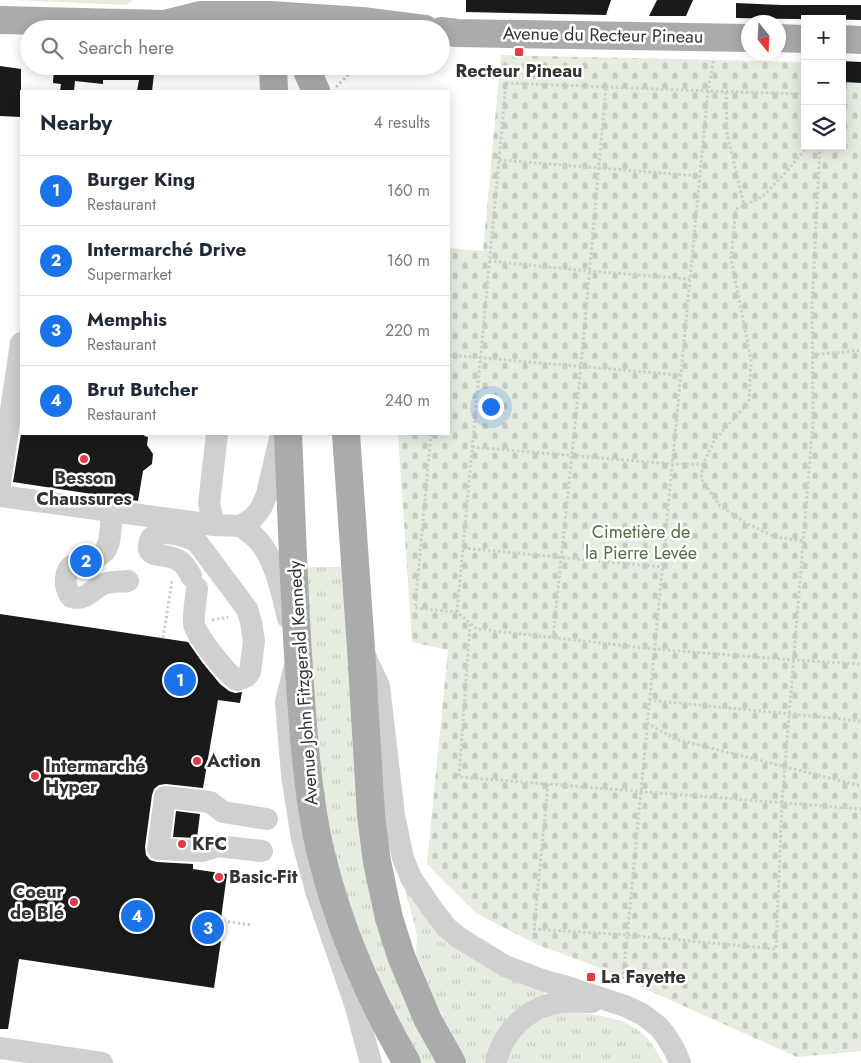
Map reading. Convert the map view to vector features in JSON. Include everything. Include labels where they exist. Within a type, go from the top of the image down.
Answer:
[{"type":"main road","points":[[0,20],[192,17],[272,18],[319,15],[355,20]]},
{"type":"main road","name":"Avenue du Recteur Pineau","points":[[450,33],[741,38]]},
{"type":"main road","points":[[786,38],[801,39]]},
{"type":"main road","points":[[846,39],[861,40]]},
{"type":"main road","points":[[273,75],[274,90]]},
{"type":"main road","points":[[309,75],[316,90]]},
{"type":"main road","points":[[321,75],[322,90]]},
{"type":"main road","name":"Avenue John Fitzgerald Kennedy","points":[[288,435],[298,656],[307,774],[317,835],[330,886],[356,961],[407,1063]]},
{"type":"main road","points":[[346,435],[371,815],[377,862],[389,918],[401,956],[428,1020],[452,1063]]},
{"type":"street","points":[[0,483],[20,350]]},
{"type":"street","points":[[214,525],[208,503],[217,435]]},
{"type":"street","points":[[0,496],[214,525],[242,526],[253,518],[268,494],[281,435]]},
{"type":"street","points":[[112,512],[106,550],[100,555],[79,562],[69,569],[66,574],[66,589],[71,596],[78,598],[88,595],[104,584],[128,581]]},
{"type":"street","points":[[242,526],[257,539],[265,550],[278,580],[298,656],[286,702],[292,775],[302,839],[318,894],[355,1004],[371,1063]]},
{"type":"street","points":[[167,533],[192,538],[245,606],[251,622],[254,641],[250,672],[237,680],[232,678],[223,668],[196,631],[194,625],[194,582],[185,565],[180,560],[151,552],[149,545],[152,537],[156,534],[167,533]]},
{"type":"street","points":[[361,648],[378,686],[394,815],[404,858],[411,878],[422,896],[440,919],[458,937],[505,966],[545,981],[619,1004],[642,1014],[659,1027],[675,1051],[680,1063]]},
{"type":"street","points":[[262,851],[217,846],[204,851],[158,849],[164,796],[210,802],[222,812],[267,819]]},
{"type":"street","points":[[496,1063],[502,1044],[516,1024],[540,1008],[562,1002],[619,1004]]},
{"type":"street","points":[[0,1048],[102,1063]]},
{"type":"path","points":[[623,980],[708,91],[714,60],[714,37]]},
{"type":"path","points":[[457,612],[509,65]]},
{"type":"path","points":[[333,90],[348,75]]},
{"type":"path","points":[[506,83],[801,94]]},
{"type":"path","points":[[554,638],[606,87]]},
{"type":"path","points":[[726,92],[727,134],[744,205]]},
{"type":"path","points":[[804,542],[775,537],[748,524],[720,506],[701,478],[702,464],[714,441],[749,402],[751,360],[731,258],[736,210],[762,196],[787,172],[805,150]]},
{"type":"path","points":[[548,784],[534,929],[776,949],[782,802],[813,422],[812,305],[820,150]]},
{"type":"path","points":[[499,160],[700,176]]},
{"type":"path","points":[[490,262],[690,279]]},
{"type":"path","points":[[812,356],[861,350]]},
{"type":"path","points":[[450,355],[680,375]]},
{"type":"path","points":[[431,435],[415,608],[457,612],[477,629],[654,649],[861,664]]},
{"type":"path","points":[[472,447],[672,464],[702,464]]},
{"type":"path","points":[[463,548],[662,567]]},
{"type":"path","points":[[196,631],[213,619],[232,616],[245,606]]},
{"type":"path","points":[[470,624],[459,777],[861,809]]},
{"type":"path","points":[[649,700],[861,721]]},
{"type":"path","points":[[647,723],[675,739],[861,786]]},
{"type":"path","points":[[208,918],[252,925]]},
{"type":"green space","points":[[15,0],[133,0],[126,5]]},
{"type":"green space","name":"Cimetière de la Pierre Levée","points":[[501,55],[801,62],[801,150],[846,150],[846,82],[861,83],[861,1051],[797,1057],[590,964],[538,945],[489,920],[475,912],[427,864],[448,650],[412,642],[398,435],[450,435],[450,248],[483,251]]},
{"type":"green space","points":[[302,567],[341,567],[351,614],[362,802],[444,1063],[416,1063],[383,1004],[327,843]]},
{"type":"green space","points":[[401,878],[428,915],[545,991],[543,998],[489,1063],[467,1063],[436,1003],[416,953],[417,936]]},
{"type":"green space","points":[[566,1012],[607,1017],[635,1028],[646,1037],[663,1063],[508,1063],[516,1043],[529,1028],[546,1018]]},
{"type":"building","points":[[466,0],[611,0],[606,15],[466,12]]},
{"type":"building","points":[[657,0],[693,0],[686,16],[649,16]]},
{"type":"building","points":[[736,3],[861,5],[861,20],[846,20],[846,15],[801,15],[801,19],[786,19],[786,15],[741,15],[741,18],[736,18]]},
{"type":"building","points":[[846,61],[861,62],[861,83],[846,82]]},
{"type":"building","points":[[0,66],[20,69],[20,117],[0,116]]},
{"type":"building","points":[[53,75],[154,75],[152,90],[137,90],[139,80],[103,80],[103,84],[75,81],[74,90],[60,90],[61,84],[53,83]]},
{"type":"building","name":"Besson Chaussures","points":[[21,435],[144,435],[148,437],[147,445],[153,454],[152,464],[143,471],[138,501],[13,482]]},
{"type":"building","points":[[0,614],[188,642],[220,684],[229,691],[235,693],[242,692],[240,703],[218,700],[203,788],[166,784],[159,785],[154,789],[145,847],[146,855],[150,860],[193,864],[193,869],[227,874],[220,926],[223,927],[214,988],[19,959],[8,1029],[0,1029]]},
{"type":"building","points":[[176,811],[200,814],[197,838],[173,837]]},
{"type":"place","name":"Recteur Pineau","points":[[519,52]]},
{"type":"place","name":"Besson Chaussures","points":[[84,459]]},
{"type":"place","name":"Intermarché Drive","points":[[86,561]]},
{"type":"place","name":"Burger King","points":[[180,680]]},
{"type":"place","name":"Action","points":[[197,761]]},
{"type":"place","name":"Intermarché Hyper","points":[[35,776]]},
{"type":"place","name":"KFC","points":[[182,844]]},
{"type":"place","name":"Basic-Fit","points":[[219,877]]},
{"type":"place","name":"Coeur de Blé","points":[[74,902]]},
{"type":"place","name":"Brut Butcher","points":[[137,916]]},
{"type":"place","name":"Memphis","points":[[208,928]]},
{"type":"place","name":"La Fayette","points":[[591,977]]}]
